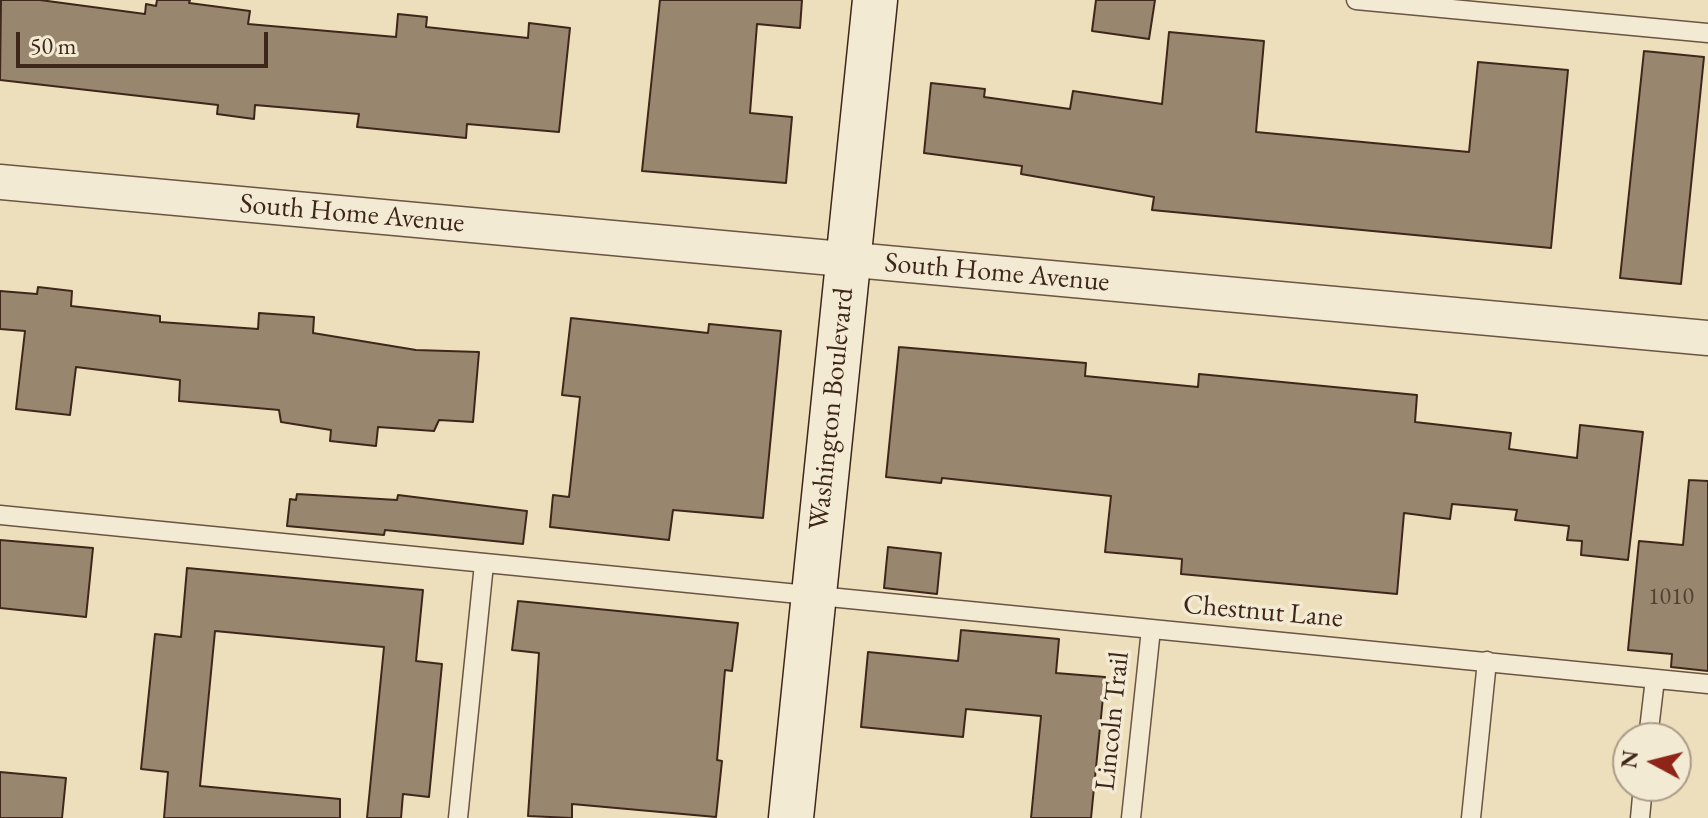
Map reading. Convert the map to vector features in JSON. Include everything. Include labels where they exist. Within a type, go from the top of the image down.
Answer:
[{"type":"street","name":"Washington Boulevard","points":[[791,818],[875,0]]},
{"type":"street","name":"South Home Avenue","points":[[0,182],[1708,338]]},
{"type":"lane","points":[[1356,0],[1708,33]]},
{"type":"lane","name":"Chestnut Lane","points":[[0,515],[1708,684]]},
{"type":"lane","points":[[458,818],[484,564]]},
{"type":"lane","name":"Lincoln Trail","points":[[1131,818],[1151,629]]},
{"type":"lane","points":[[1471,818],[1487,661]]},
{"type":"lane","points":[[1650,722],[1655,679]]},
{"type":"building","points":[[1,0],[40,0],[145,14],[146,4],[156,6],[157,0],[190,0],[189,3],[250,11],[248,24],[396,37],[398,14],[427,17],[426,27],[528,38],[529,23],[570,28],[559,132],[467,124],[466,138],[357,127],[359,114],[255,105],[254,119],[217,114],[218,105],[0,80]]},
{"type":"building","points":[[660,0],[802,0],[800,28],[757,24],[750,113],[792,117],[786,183],[642,171]]},
{"type":"building","points":[[1096,0],[1155,0],[1149,39],[1092,31]]},
{"type":"building","points":[[1169,32],[1264,41],[1256,132],[1469,152],[1478,62],[1568,70],[1551,248],[1152,210],[1154,197],[1021,174],[1022,166],[924,153],[931,83],[985,89],[984,97],[1070,109],[1073,91],[1162,104]]},
{"type":"building","points":[[1644,51],[1704,57],[1681,284],[1620,278]]},
{"type":"building","points":[[38,287],[72,291],[71,306],[160,316],[160,322],[258,329],[259,313],[314,317],[313,333],[416,350],[479,352],[473,422],[439,420],[434,431],[378,427],[376,446],[330,441],[331,430],[281,422],[279,410],[179,401],[180,380],[76,367],[70,415],[16,409],[25,331],[0,329],[0,291],[37,294]]},
{"type":"building","points":[[571,318],[708,333],[709,324],[781,331],[763,518],[673,510],[669,540],[550,527],[553,495],[569,497],[580,397],[562,395]]},
{"type":"building","points":[[899,347],[1086,363],[1085,376],[1198,387],[1199,374],[1417,395],[1415,422],[1511,433],[1509,449],[1577,458],[1580,425],[1643,432],[1628,560],[1581,555],[1582,541],[1567,540],[1569,526],[1515,520],[1517,510],[1452,504],[1450,519],[1404,513],[1397,594],[1181,574],[1182,559],[1105,552],[1111,496],[942,478],[941,483],[886,477]]},
{"type":"building","points":[[1689,480],[1708,481],[1708,671],[1671,667],[1672,654],[1628,650],[1639,541],[1683,545]]},
{"type":"building","points":[[297,494],[397,500],[398,495],[527,511],[523,544],[385,530],[384,535],[287,526],[290,499],[296,500]]},
{"type":"building","points":[[0,540],[93,548],[86,617],[0,608]]},
{"type":"building","points":[[888,547],[941,553],[937,594],[884,588]]},
{"type":"building","points":[[187,568],[423,590],[416,661],[442,664],[429,797],[403,794],[401,818],[367,818],[384,647],[215,631],[200,786],[340,799],[340,818],[164,818],[168,772],[141,769],[155,634],[181,637]]},
{"type":"building","points":[[518,601],[738,623],[732,671],[725,670],[717,760],[722,761],[716,817],[572,804],[572,818],[528,816],[539,653],[512,650]]},
{"type":"building","points":[[961,630],[1059,639],[1056,673],[1105,677],[1091,818],[1031,818],[1041,716],[966,709],[963,737],[861,727],[868,652],[958,661]]},
{"type":"building","points":[[0,772],[66,778],[62,818],[0,818]]}]
